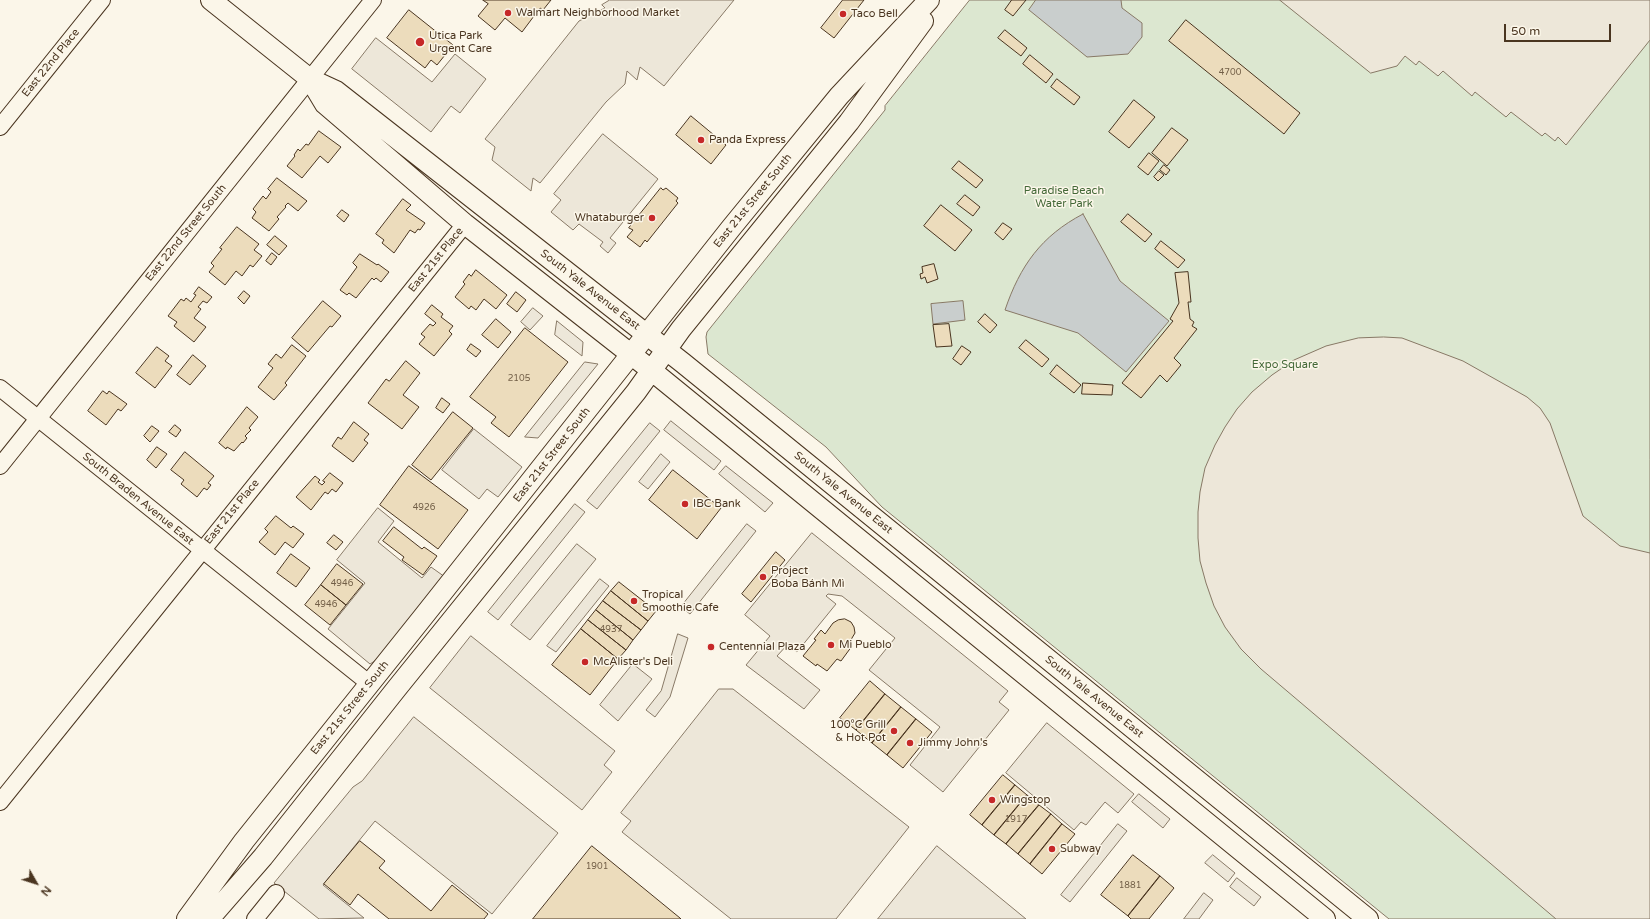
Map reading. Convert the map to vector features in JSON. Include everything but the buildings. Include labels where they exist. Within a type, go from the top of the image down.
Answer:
[{"type":"main road","name":"South Yale Avenue East","points":[[211,0],[310,79],[336,91],[666,350],[1368,919]]},
{"type":"main road","name":"East 21st Street South","points":[[187,919],[244,841],[646,335],[839,96],[928,0]]},
{"type":"main road","points":[[209,919],[263,857],[631,397],[666,350],[849,122],[939,0]]},
{"type":"main road","name":"South Yale Avenue East","points":[[310,79],[325,104],[465,224],[651,370],[1319,914]]},
{"type":"main road","points":[[1048,694],[1066,674]]},
{"type":"main road","points":[[370,684],[397,688]]},
{"type":"main road","points":[[1198,816],[1215,796]]},
{"type":"main road","points":[[244,841],[263,857]]},
{"type":"main road","points":[[1319,914],[1330,888]]},
{"type":"street","name":"East 22nd Place","points":[[0,127],[102,0]]},
{"type":"street","name":"East 22nd Street South","points":[[0,466],[372,0]]},
{"type":"street","name":"East 21st Place","points":[[0,802],[465,224]]},
{"type":"street","name":"South Braden Avenue East","points":[[0,388],[370,684]]},
{"type":"street","points":[[256,919],[276,893]]},
{"type":"green space","name":"Expo Square","points":[[970,0],[1650,0],[1650,919],[1389,919],[882,507],[826,447],[708,354],[706,337],[707,332],[885,110],[885,106]]},
{"type":"shaded area","name":"Walmart Neighborhood Market","points":[[610,0],[734,0],[664,86],[640,67],[637,80],[627,71],[625,84],[606,102],[540,183],[533,178],[531,191],[492,160],[495,147],[485,139],[579,21],[605,8],[602,5]]},
{"type":"shaded area","points":[[1036,0],[1121,0],[1122,8],[1142,23],[1142,37],[1128,54],[1087,57],[1029,10]]},
{"type":"shaded area","points":[[1280,0],[1650,0],[1650,40],[1566,145],[1558,137],[1555,141],[1545,133],[1542,136],[1511,112],[1506,117],[1475,92],[1472,96],[1443,71],[1438,76],[1419,61],[1416,65],[1405,56],[1397,66],[1371,73]]},
{"type":"shaded area","points":[[376,38],[432,82],[455,54],[486,79],[460,113],[451,106],[431,132],[352,69]]},
{"type":"shaded area","points":[[603,134],[658,179],[610,238],[616,243],[608,253],[600,246],[603,242],[579,224],[573,230],[551,212],[561,200],[554,194]]},
{"type":"shaded area","points":[[1083,214],[1120,281],[1169,321],[1126,372],[1078,333],[1005,310],[1025,266],[1034,254],[1055,232]]},
{"type":"shaded area","points":[[963,301],[965,320],[933,324],[931,304]]},
{"type":"shaded area","points":[[533,308],[543,316],[530,330],[521,322]]},
{"type":"shaded area","points":[[557,321],[583,342],[582,356],[555,335]]},
{"type":"shaded area","points":[[1358,338],[1402,338],[1463,361],[1527,397],[1540,408],[1550,423],[1583,516],[1620,546],[1650,553],[1650,919],[1556,919],[1261,669],[1241,649],[1225,627],[1214,606],[1200,561],[1198,512],[1205,468],[1225,427],[1237,409],[1252,392],[1272,375],[1294,360],[1326,346]]},
{"type":"shaded area","points":[[585,362],[598,364],[538,438],[525,437]]},
{"type":"shaded area","points":[[671,421],[721,461],[714,470],[664,430]]},
{"type":"shaded area","points":[[650,423],[660,431],[597,509],[587,501]]},
{"type":"shaded area","points":[[474,429],[522,467],[498,497],[487,489],[479,499],[442,470]]},
{"type":"shaded area","points":[[661,454],[670,462],[648,489],[639,482]]},
{"type":"shaded area","points":[[726,466],[773,503],[765,512],[719,474]]},
{"type":"shaded area","points":[[575,504],[585,512],[498,620],[488,612]]},
{"type":"shaded area","points":[[378,508],[394,521],[378,542],[422,578],[431,567],[445,577],[381,657],[370,664],[328,629],[365,583],[337,560]]},
{"type":"shaded area","points":[[747,524],[756,531],[690,614],[681,607]]},
{"type":"shaded area","points":[[812,533],[1008,691],[999,702],[1009,710],[943,792],[910,765],[940,727],[869,670],[895,638],[842,596],[828,594],[826,596],[836,604],[797,652],[788,644],[777,656],[820,690],[804,709],[746,665],[770,636],[745,615]]},
{"type":"shaded area","points":[[577,544],[596,559],[530,640],[511,625]]},
{"type":"shaded area","points":[[600,579],[609,586],[556,652],[547,646]]},
{"type":"shaded area","points":[[678,634],[688,638],[670,697],[655,717],[646,710],[661,691]]},
{"type":"shaded area","points":[[471,636],[615,751],[604,765],[612,772],[582,810],[430,688]]},
{"type":"shaded area","points":[[633,664],[652,679],[618,721],[600,705]]},
{"type":"shaded area","points":[[719,689],[733,689],[909,827],[836,919],[731,919],[622,832],[631,821],[621,813]]},
{"type":"shaded area","points":[[414,717],[558,833],[492,914],[375,821],[323,885],[364,918],[319,919],[274,883],[353,787],[362,781]]},
{"type":"shaded area","points":[[1047,723],[1134,794],[1118,813],[1105,802],[1086,825],[1081,822],[1074,830],[1006,773]]},
{"type":"shaded area","points":[[1139,794],[1170,819],[1163,828],[1132,802]]},
{"type":"shaded area","points":[[1118,824],[1127,831],[1070,902],[1061,895]]},
{"type":"shaded area","points":[[937,846],[1026,919],[878,919]]},
{"type":"shaded area","points":[[1213,855],[1235,873],[1228,882],[1205,863]]},
{"type":"shaded area","points":[[1237,878],[1261,897],[1254,906],[1230,887]]},
{"type":"shaded area","points":[[1204,893],[1213,900],[1199,919],[1184,919]]},
{"type":"place","name":"Walmart Neighborhood Market","points":[[508,13]]},
{"type":"place","name":"Taco Bell","points":[[843,14]]},
{"type":"place","name":"Utica Park Urgent Care","points":[[420,42]]},
{"type":"place","name":"Panda Express","points":[[701,140]]},
{"type":"place","name":"Whataburger","points":[[652,218]]},
{"type":"place","name":"IBC Bank","points":[[685,504]]},
{"type":"place","name":"Project Boba Bánh Mì","points":[[763,577]]},
{"type":"place","name":"Tropical Smoothie Cafe","points":[[634,601]]},
{"type":"place","name":"Mi Pueblo","points":[[831,645]]},
{"type":"place","name":"Centennial Plaza","points":[[711,647]]},
{"type":"place","name":"McAlister's Deli","points":[[585,662]]},
{"type":"place","name":"100°C Grill & Hot Pot","points":[[894,731]]},
{"type":"place","name":"Jimmy John's","points":[[910,743]]},
{"type":"place","name":"Wingstop","points":[[992,800]]},
{"type":"place","name":"Subway","points":[[1052,849]]},
{"type":"park label","name":"Paradise Beach Water Park","points":[[1064,197]]}]
